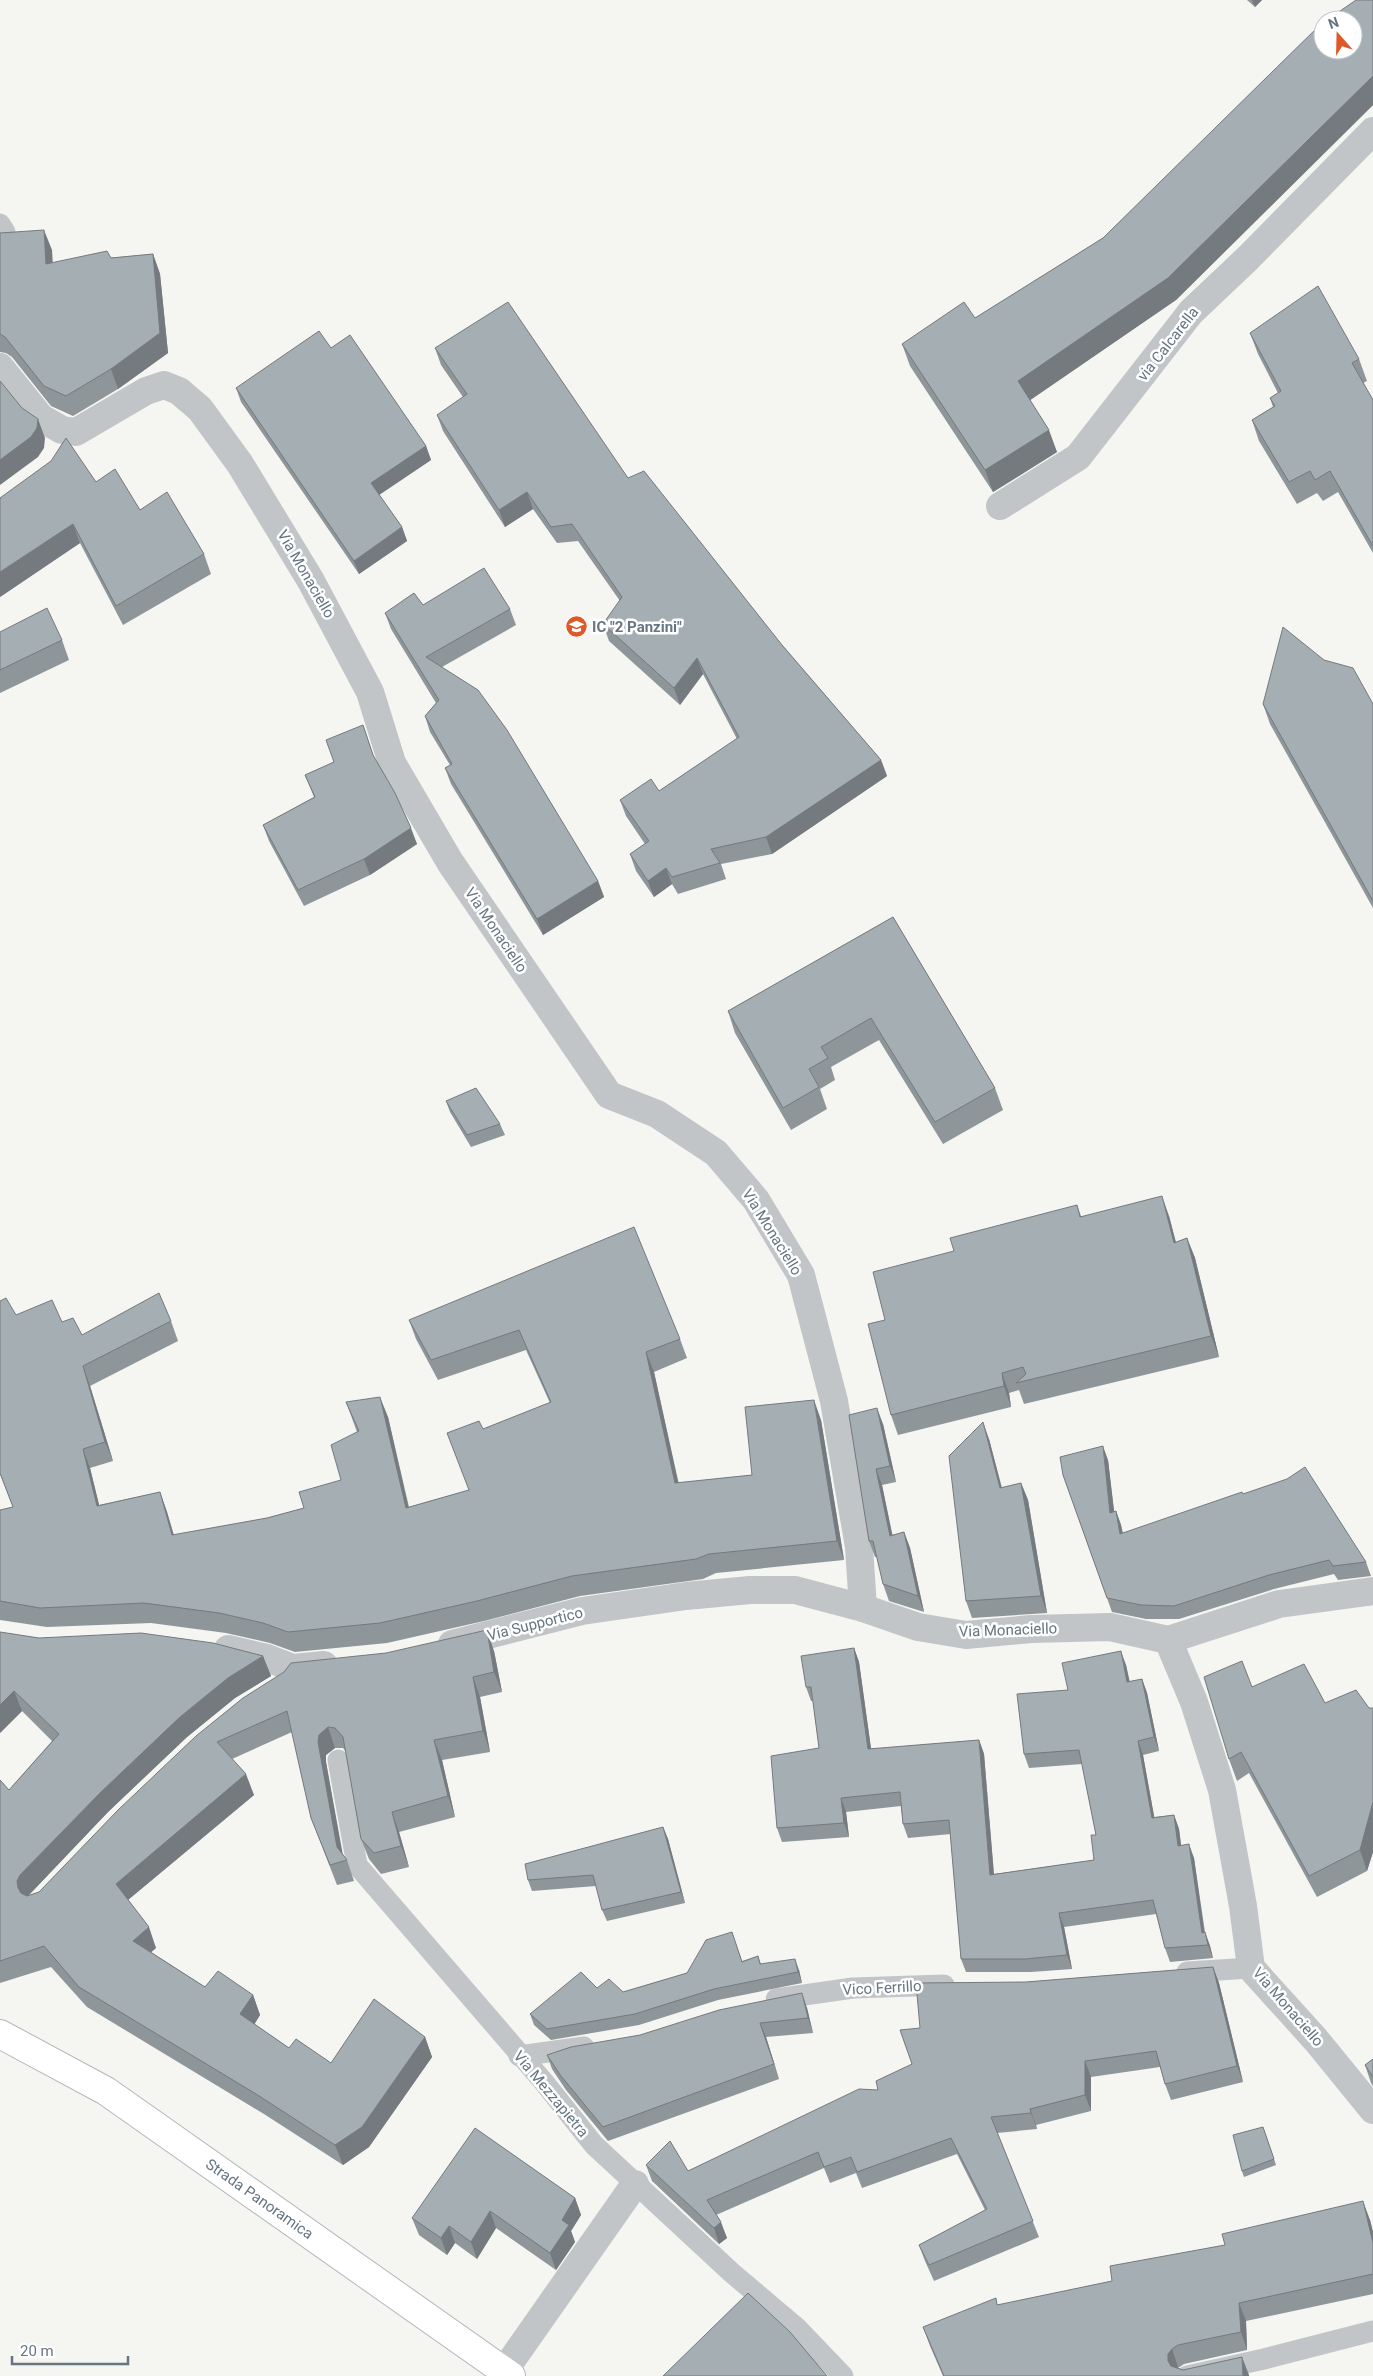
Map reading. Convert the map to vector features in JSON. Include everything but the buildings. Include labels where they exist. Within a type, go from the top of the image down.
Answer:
[{"type":"main road","name":"Strada Panoramica","points":[[0,2034],[106,2091],[507,2373]]},
{"type":"street","name":"via Calcarella","points":[[1000,506],[1078,457],[1191,312],[1248,258],[1373,131]]},
{"type":"street","name":"Via Monaciello","points":[[0,367],[60,442],[146,391],[164,386],[179,390],[200,409],[240,464],[311,581],[370,692],[392,763],[450,862],[604,1087],[610,1095],[657,1114],[716,1153],[756,1200],[801,1276],[834,1401],[860,1547],[863,1608],[918,1626],[966,1634],[1031,1629],[1110,1627],[1168,1640],[1194,1702],[1222,1790],[1243,1906],[1251,1968],[1316,2040],[1373,2110]]},
{"type":"street","name":"Via Supportico","points":[[426,1650],[582,1611],[704,1594],[750,1590],[795,1590],[863,1608]]},
{"type":"street","points":[[1168,1640],[1279,1604],[1373,1591]]},
{"type":"street","points":[[205,1646],[267,1658],[288,1675],[346,1663]]},
{"type":"street","points":[[507,2373],[634,2184]]},
{"type":"lane","points":[[0,224],[5,232],[0,233]]},
{"type":"lane","name":"Via Mezzapietra","points":[[338,1760],[358,1866],[594,2145],[732,2273],[797,2328],[843,2376]]},
{"type":"lane","points":[[1169,1974],[1251,1968]]},
{"type":"lane","name":"Vico Ferrillo","points":[[756,2004],[853,1988],[962,1985]]},
{"type":"lane","points":[[519,2056],[600,2045]]},
{"type":"lane","points":[[1186,2376],[1264,2359],[1373,2331]]},
{"type":"place","name":"IC \"2 Panzini\"","points":[[576,627]]}]
